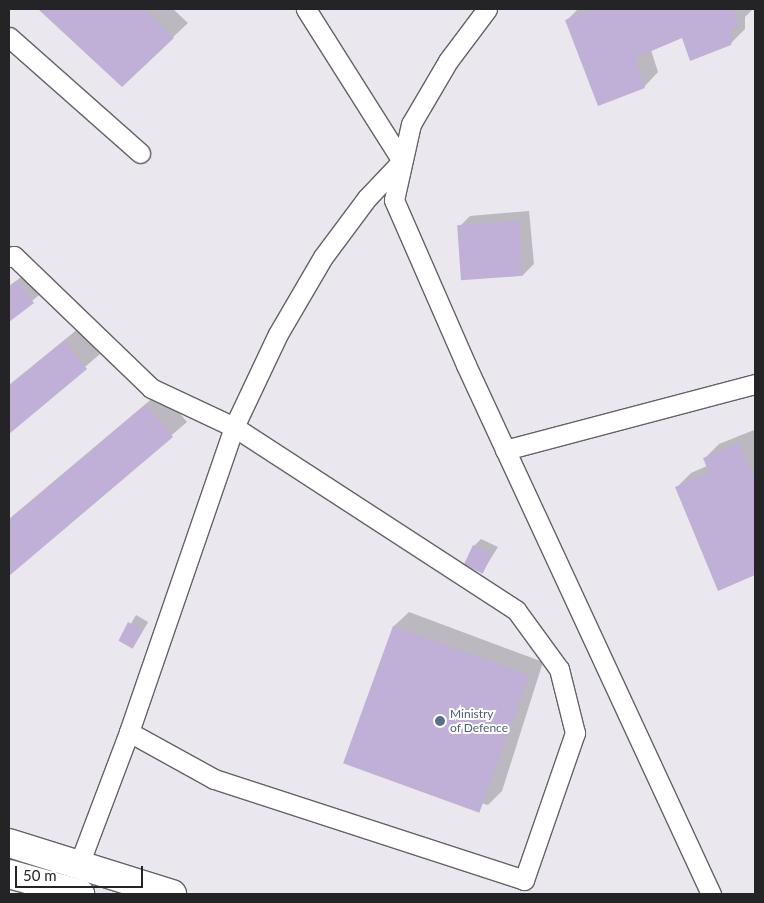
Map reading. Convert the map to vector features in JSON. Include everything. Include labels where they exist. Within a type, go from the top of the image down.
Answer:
[{"type":"highway","points":[[9,843],[172,894]]},
{"type":"highway","points":[[9,874],[80,894]]},
{"type":"lane","points":[[306,9],[402,161]]},
{"type":"lane","points":[[487,9],[448,61],[411,124],[394,200],[505,450],[711,894]]},
{"type":"lane","points":[[9,37],[140,154]]},
{"type":"lane","points":[[79,864],[129,732],[234,427],[278,334],[323,257],[367,198],[402,161]]},
{"type":"lane","points":[[9,257],[14,256],[151,388],[234,427],[516,610],[559,669],[575,733],[524,880],[214,779],[129,732]]},
{"type":"lane","points":[[505,450],[755,384]]},
{"type":"building","points":[[38,9],[144,9],[174,38],[122,87]]},
{"type":"building","points":[[592,9],[733,9],[739,25],[730,30],[733,37],[731,45],[690,61],[682,38],[635,58],[645,88],[598,106],[565,20]]},
{"type":"building","points":[[519,221],[523,276],[461,280],[457,225]]},
{"type":"building","points":[[17,281],[34,303],[9,322],[9,288]]},
{"type":"building","points":[[64,341],[87,369],[9,434],[9,386]]},
{"type":"building","points":[[146,405],[173,437],[9,576],[9,520]]},
{"type":"building","points":[[739,443],[753,476],[755,475],[755,575],[718,591],[675,487],[709,473],[703,458]]},
{"type":"building","points":[[473,545],[492,554],[483,574],[464,565]]},
{"type":"building","points":[[128,622],[142,629],[133,648],[118,641]]},
{"type":"building","name":"Ministry of Defence","points":[[393,626],[529,676],[479,813],[343,763]]},
{"type":"place","name":"Ministry of Defence","points":[[440,721]]}]
